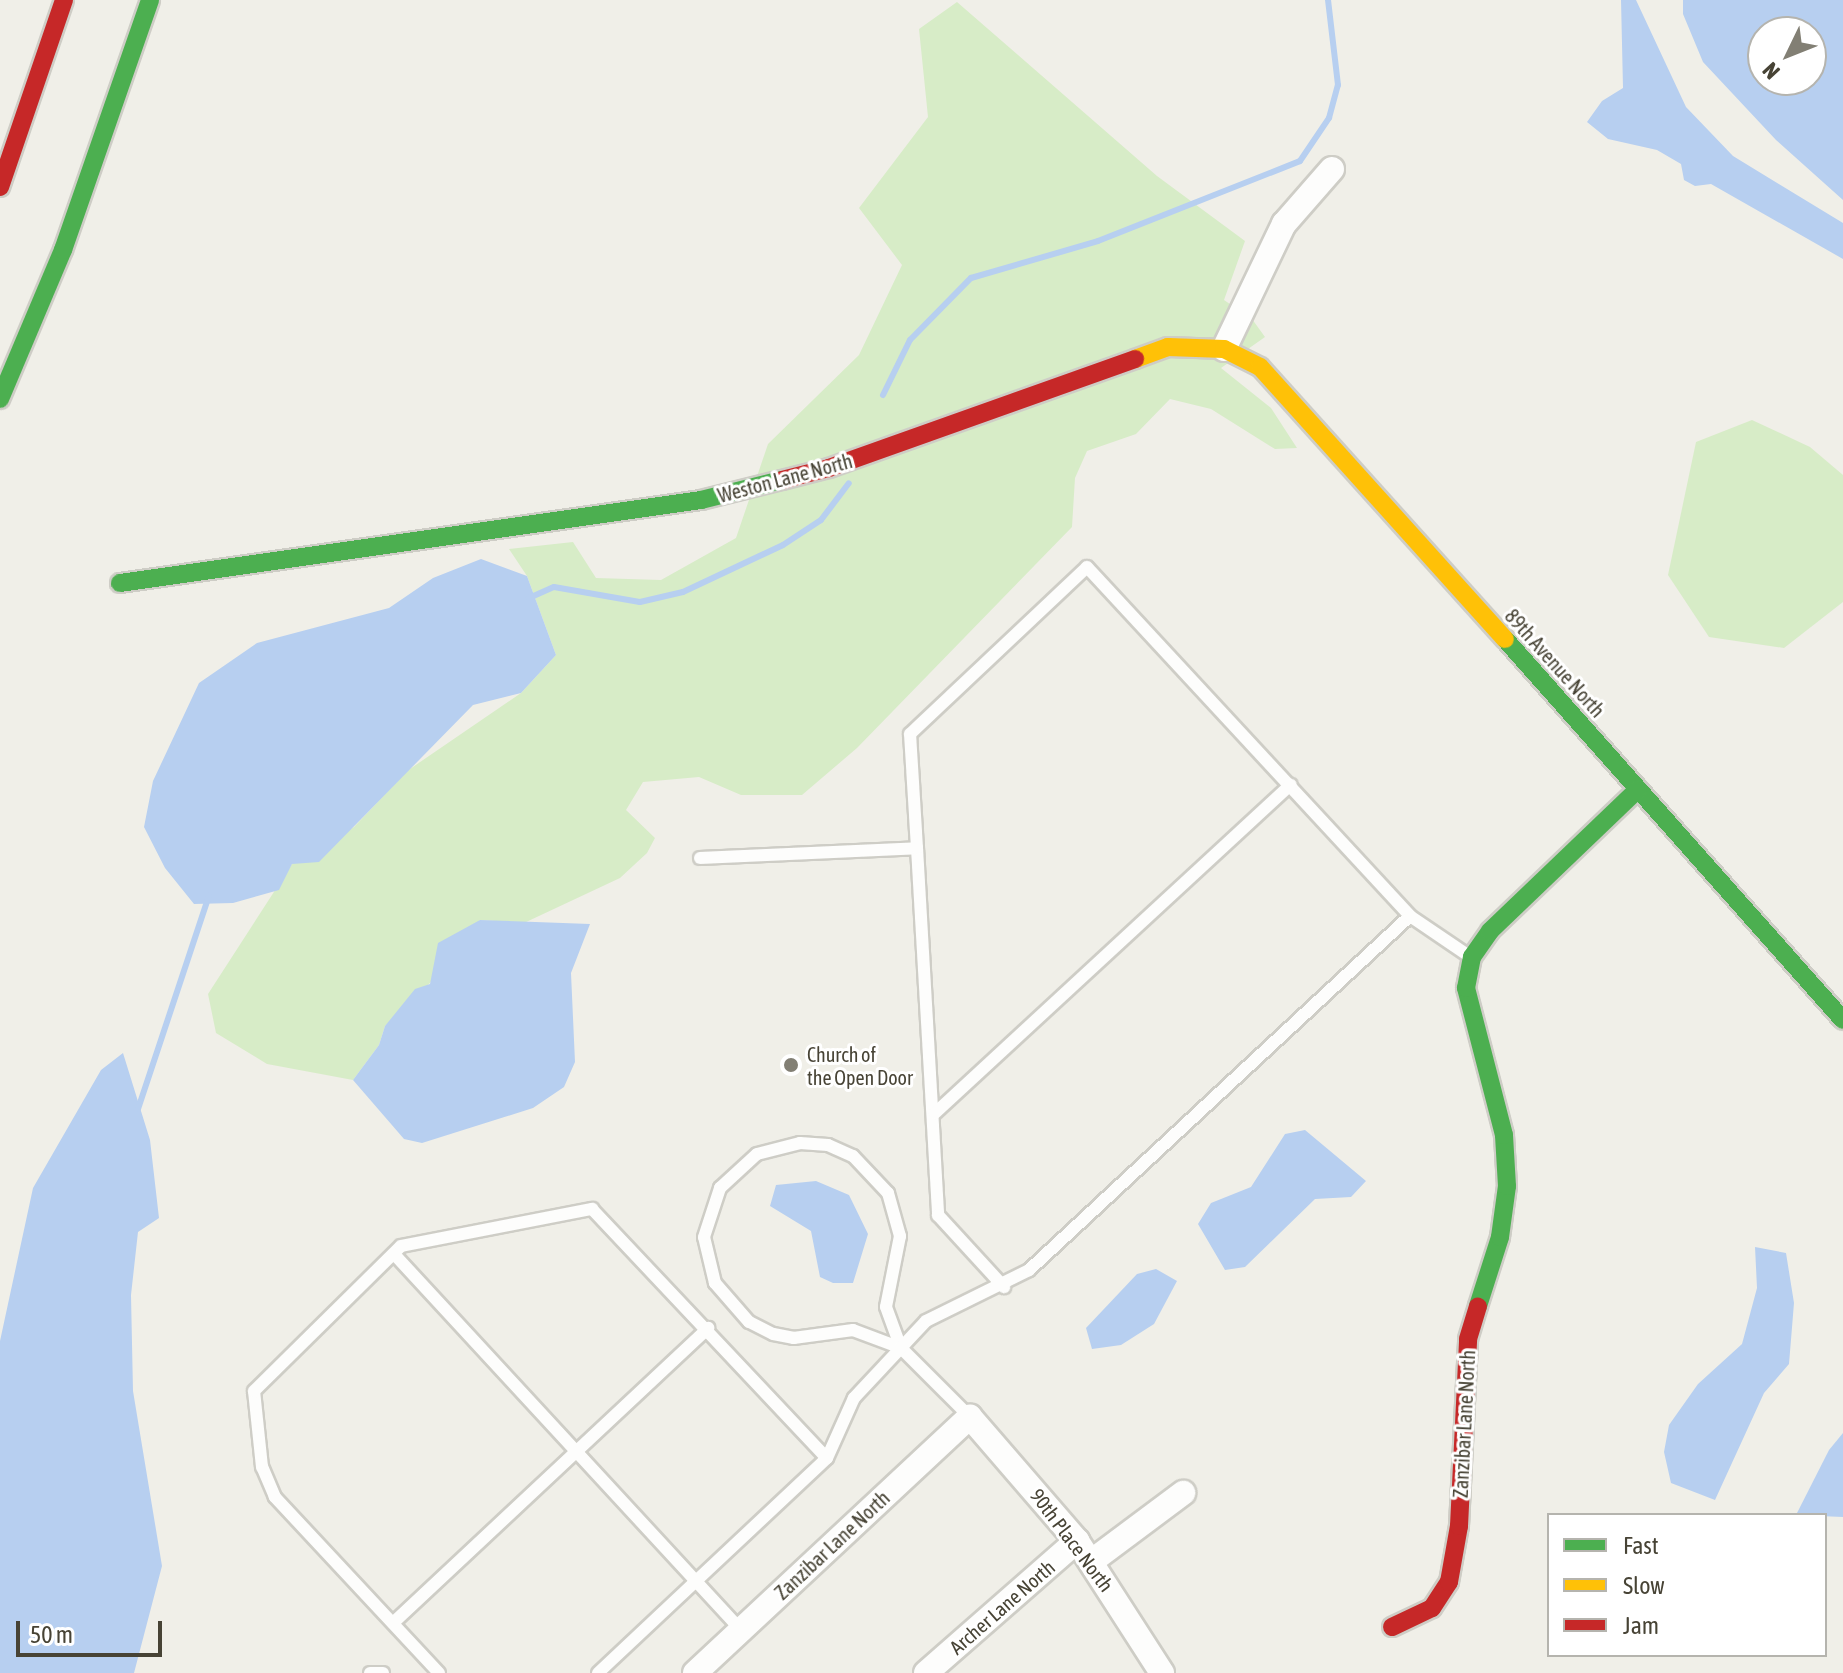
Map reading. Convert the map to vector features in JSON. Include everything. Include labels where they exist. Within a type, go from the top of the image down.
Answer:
[{"type":"main road","points":[[0,187],[64,0]]},
{"type":"main road","points":[[0,399],[74,221],[150,0]]},
{"type":"main road","name":"Weston Lane North","points":[[120,583],[701,500],[829,468],[1168,347],[1224,349]]},
{"type":"main road","name":"89th Avenue North","points":[[1224,349],[1260,367],[1286,392],[1843,1020]]},
{"type":"main road","points":[[1472,957],[1490,931],[1638,789]]},
{"type":"main road","name":"Zanzibar Lane North","points":[[1392,1627],[1432,1608],[1449,1582],[1459,1526],[1468,1339],[1504,1211],[1504,1135],[1466,988],[1472,957]]},
{"type":"street","points":[[1224,349],[1284,224],[1332,169]]},
{"type":"street","name":"90th Place North","points":[[970,1417],[1077,1541],[1162,1673]]},
{"type":"street","name":"Zanzibar Lane North","points":[[695,1673],[970,1417]]},
{"type":"street","points":[[1092,1561],[1183,1493]]},
{"type":"street","name":"Archer Lane North","points":[[926,1673],[1077,1541]]},
{"type":"lane","points":[[1004,1287],[938,1215],[935,1113],[910,734],[1087,567],[1410,916],[1472,957]]},
{"type":"lane","points":[[935,1113],[1291,785]]},
{"type":"lane","points":[[700,858],[917,848]]},
{"type":"lane","points":[[598,1673],[827,1458],[854,1398],[926,1321],[1004,1287],[1029,1270],[1410,916]]},
{"type":"lane","points":[[901,1348],[886,1307],[899,1254],[897,1215],[874,1173],[853,1156],[828,1145],[800,1143],[766,1150],[731,1174],[712,1203],[704,1237],[715,1283],[732,1307],[773,1334],[794,1338],[853,1330],[901,1348],[970,1417]]},
{"type":"lane","points":[[439,1673],[275,1497],[262,1467],[254,1391],[401,1246],[592,1209],[708,1328],[827,1458]]},
{"type":"lane","points":[[394,1254],[741,1630]]},
{"type":"lane","points":[[393,1623],[708,1328]]},
{"type":"lane","points":[[370,1673],[383,1673]]},
{"type":"green space","points":[[957,2],[1157,176],[1245,241],[1224,300],[1252,319],[1265,337],[1221,368],[1271,408],[1297,448],[1275,449],[1211,409],[1170,399],[1136,434],[1087,451],[1075,478],[1072,527],[857,748],[802,795],[741,795],[699,777],[643,782],[626,810],[655,838],[647,853],[620,878],[524,923],[480,920],[429,984],[385,1026],[379,1045],[353,1080],[267,1064],[216,1033],[208,994],[292,864],[354,827],[407,771],[521,693],[556,655],[527,576],[509,549],[573,542],[596,578],[661,580],[736,538],[768,444],[859,355],[902,265],[859,208],[928,117],[919,29]]},
{"type":"green space","points":[[1752,420],[1810,447],[1843,475],[1843,602],[1784,648],[1709,637],[1668,575],[1696,442]]},
{"type":"water","points":[[1621,0],[1636,0],[1686,107],[1733,156],[1843,223],[1843,259],[1711,184],[1695,186],[1684,180],[1681,164],[1657,150],[1608,139],[1587,122],[1602,101],[1623,88]]},
{"type":"water","points":[[1683,0],[1843,0],[1843,200],[1776,140],[1703,62],[1683,14]]},
{"type":"water","points":[[481,559],[527,576],[556,655],[521,693],[473,705],[319,862],[292,864],[279,890],[233,903],[194,904],[165,868],[144,827],[153,781],[199,683],[257,643],[389,608],[433,578]]},
{"type":"water","points":[[480,920],[590,924],[571,973],[575,1062],[564,1087],[533,1108],[422,1143],[404,1139],[353,1080],[379,1045],[385,1026],[415,989],[430,984],[438,943]]},
{"type":"water","points":[[123,1053],[150,1140],[159,1218],[138,1232],[131,1295],[133,1391],[162,1566],[134,1673],[0,1673],[0,1341],[33,1188],[101,1070]]},
{"type":"water","points":[[1305,1130],[1366,1181],[1351,1197],[1315,1199],[1245,1267],[1225,1270],[1198,1224],[1211,1203],[1251,1187],[1285,1134]]},
{"type":"water","points":[[816,1181],[849,1195],[868,1234],[853,1283],[833,1283],[820,1277],[811,1231],[770,1206],[776,1185]]},
{"type":"water","points":[[1755,1247],[1786,1253],[1794,1303],[1789,1364],[1764,1393],[1715,1500],[1671,1483],[1664,1452],[1669,1425],[1698,1384],[1742,1344],[1757,1288]]},
{"type":"water","points":[[1156,1269],[1177,1281],[1154,1324],[1121,1345],[1092,1349],[1086,1328],[1137,1274]]},
{"type":"water","points":[[1843,1433],[1843,1517],[1827,1516],[1827,1513],[1797,1513],[1829,1450]]},
{"type":"waterway","points":[[883,395],[910,340],[971,278],[1098,241],[1300,161],[1329,118],[1338,85],[1328,0]]},
{"type":"waterway","points":[[529,598],[554,587],[640,602],[683,592],[783,545],[821,520],[849,483]]},
{"type":"waterway","points":[[138,1109],[209,896]]},
{"type":"traffic: fast","points":[[0,399],[63,250],[150,0]]},
{"type":"traffic: fast","points":[[120,583],[701,500],[782,480]]},
{"type":"traffic: fast","points":[[1505,639],[1843,1020]]},
{"type":"traffic: fast","points":[[1478,1306],[1500,1237],[1507,1186],[1504,1135],[1466,988],[1472,957],[1490,931],[1638,789]]},
{"type":"traffic: slow","points":[[1135,359],[1168,347],[1224,349],[1260,367],[1505,639]]},
{"type":"traffic: jam","points":[[0,187],[64,0]]},
{"type":"traffic: jam","points":[[782,480],[829,468],[1135,359]]},
{"type":"traffic: jam","points":[[1392,1627],[1432,1608],[1449,1582],[1459,1526],[1468,1339],[1478,1306]]},
{"type":"place","name":"Church of the Open Door","points":[[791,1065]]}]
